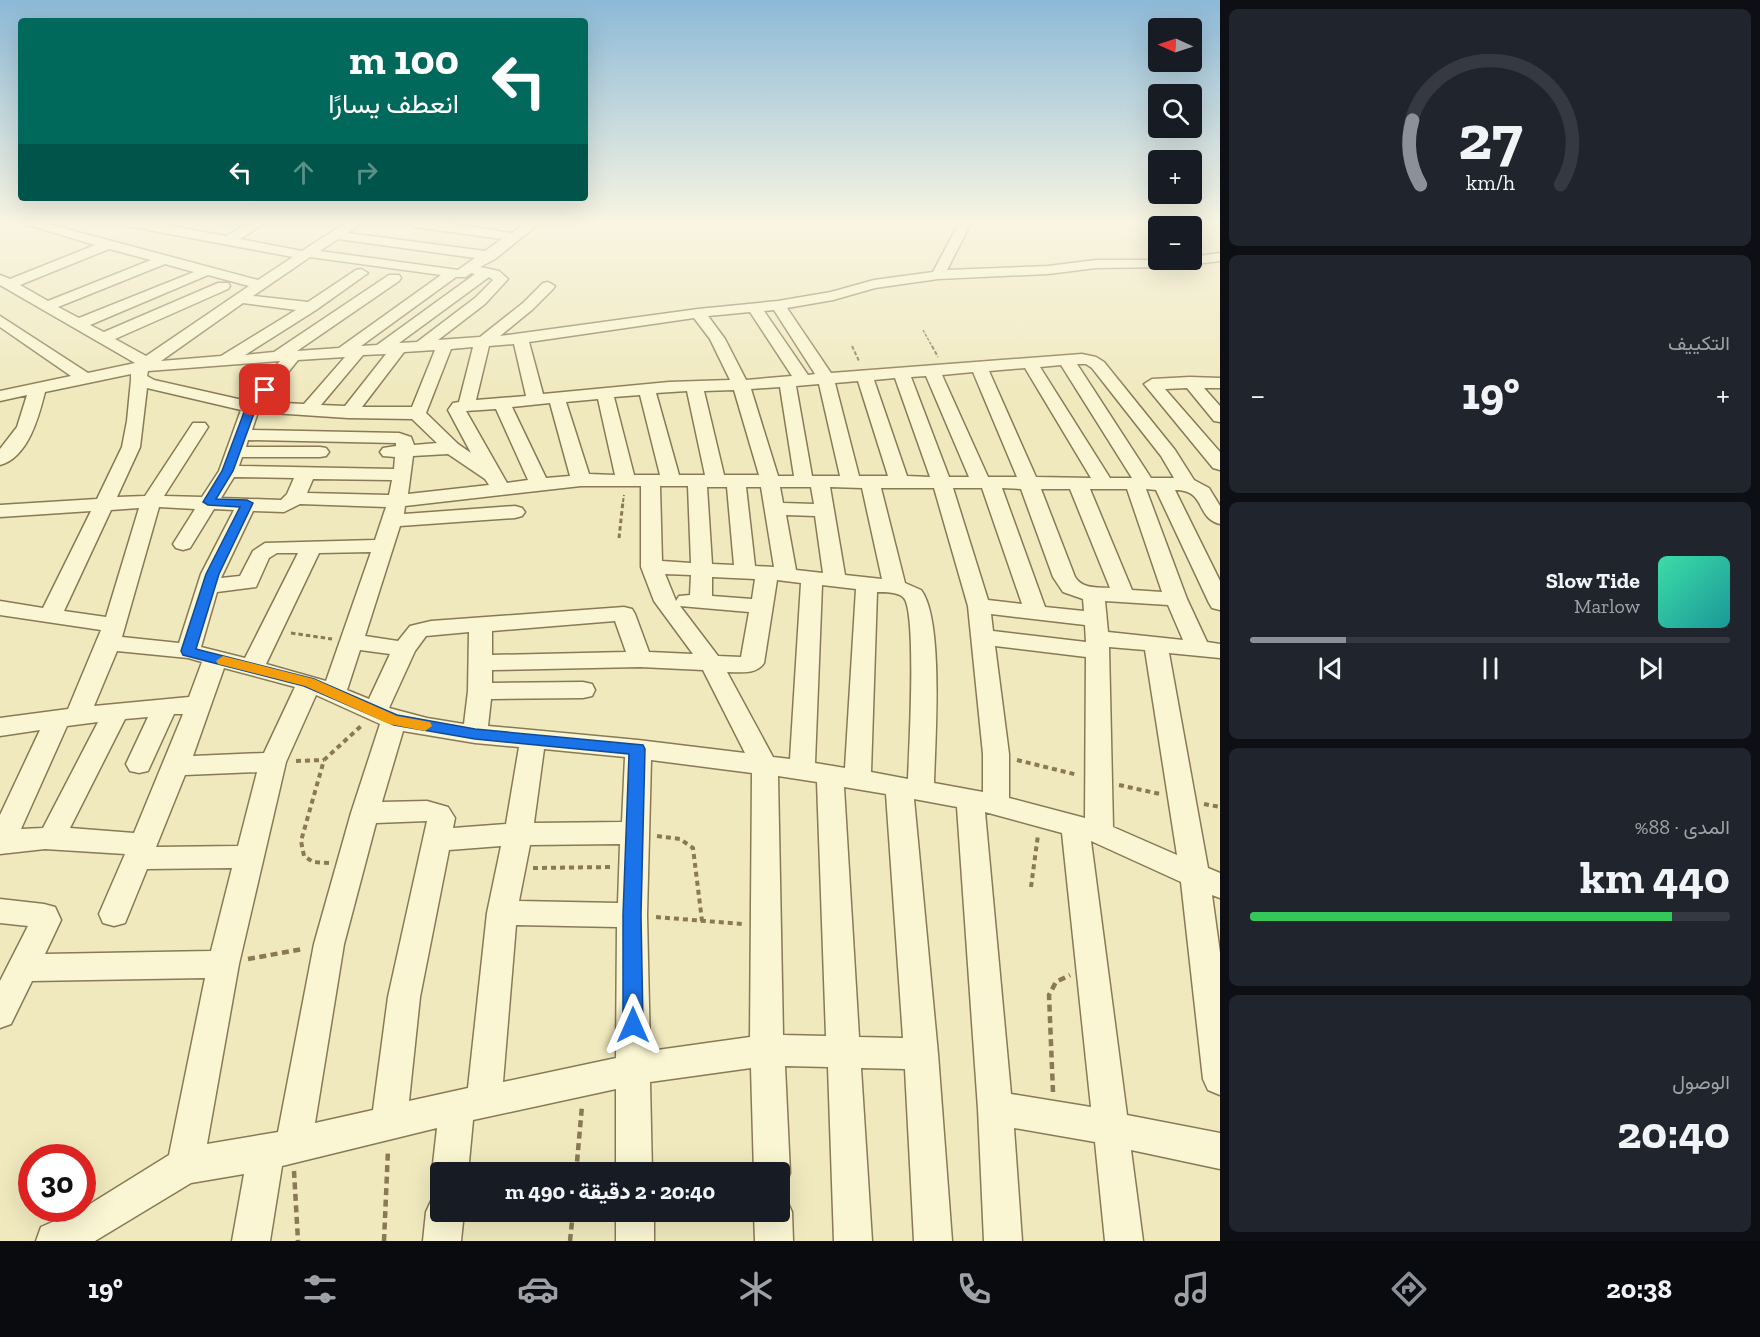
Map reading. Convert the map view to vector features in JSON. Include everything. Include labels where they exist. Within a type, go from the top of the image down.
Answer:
[{"type":"street","points":[[47,306],[110,281]]},
{"type":"street","points":[[62,314],[153,281]]},
{"type":"street","points":[[79,324],[167,281]]},
{"type":"street","points":[[220,281],[223,286]]},
{"type":"street","points":[[236,281],[250,292]]},
{"type":"street","points":[[51,615],[131,447],[142,370],[266,281]]},
{"type":"street","points":[[225,361],[349,281]]},
{"type":"street","points":[[183,544],[228,471],[251,407],[292,356],[342,312],[390,281]]},
{"type":"street","points":[[307,411],[351,351],[389,317],[441,281]]},
{"type":"street","points":[[381,349],[476,281]]},
{"type":"street","points":[[420,347],[480,301],[499,281]]},
{"type":"street","points":[[3,391],[37,388],[84,378],[142,370],[225,361],[520,339],[698,313],[778,305],[833,296],[874,284],[896,281]]},
{"type":"street","points":[[4,282],[104,338],[142,370],[251,407],[348,413],[416,413],[452,448],[499,484]]},
{"type":"street","points":[[104,338],[223,286],[311,307]]},
{"type":"street","points":[[466,406],[482,343],[528,306],[548,286]]},
{"type":"street","points":[[778,305],[826,378],[895,587]]},
{"type":"street","points":[[755,308],[795,380],[812,482],[825,510],[824,579],[830,775],[846,1052],[853,1241]]},
{"type":"street","points":[[342,312],[389,317]]},
{"type":"street","points":[[480,663],[640,659],[747,665],[752,663],[760,606],[776,574],[776,509],[741,385],[717,339],[698,313]]},
{"type":"street","points":[[292,356],[358,314]]},
{"type":"street","points":[[0,320],[84,378]]},
{"type":"street","points":[[520,339],[536,401]]},
{"type":"street","points":[[416,413],[445,345]]},
{"type":"street","points":[[348,413],[399,348]]},
{"type":"street","points":[[499,484],[458,410],[459,407],[647,389],[741,385],[1066,360],[1090,360],[1098,365],[1168,454],[1187,484]]},
{"type":"street","points":[[1066,360],[1147,484],[1220,603]]},
{"type":"street","points":[[1029,362],[1104,483]]},
{"type":"street","points":[[979,366],[1029,484],[1064,577],[1077,591],[1176,599]]},
{"type":"street","points":[[938,369],[1036,612]]},
{"type":"street","points":[[901,371],[941,482],[979,606],[983,637],[996,754],[983,802],[995,1109],[1003,1241]]},
{"type":"street","points":[[864,375],[899,482]]},
{"type":"street","points":[[1190,382],[1220,417]]},
{"type":"street","points":[[1220,383],[1152,384],[1220,464]]},
{"type":"street","points":[[694,386],[716,481],[745,571]]},
{"type":"street","points":[[0,459],[22,436],[30,423],[37,388]]},
{"type":"street","points":[[647,389],[671,480]]},
{"type":"street","points":[[605,394],[626,480]]},
{"type":"street","points":[[557,399],[581,480]]},
{"type":"street","points":[[502,404],[540,485]]},
{"type":"street","points":[[1,843],[111,634],[151,501],[199,427]]},
{"type":"street","points":[[238,443],[404,453],[452,448]]},
{"type":"street","points":[[334,694],[395,511],[403,475],[404,453]]},
{"type":"street","points":[[228,471],[403,475]]},
{"type":"street","points":[[3,515],[151,501],[284,506],[290,504],[294,498],[306,472]]},
{"type":"street","points":[[395,511],[499,484],[540,485],[581,480],[1104,483],[1193,484],[1200,489],[1213,512],[1220,518]]},
{"type":"street","points":[[650,480],[652,567],[665,601],[711,663],[765,766],[767,1050],[772,1162]]},
{"type":"street","points":[[701,601],[702,568],[716,481]]},
{"type":"street","points":[[1078,484],[1123,594]]},
{"type":"street","points":[[1147,484],[1176,599],[1209,650]]},
{"type":"street","points":[[294,498],[395,511],[515,512]]},
{"type":"street","points":[[188,651],[208,586],[247,503]]},
{"type":"street","points":[[776,509],[825,510]]},
{"type":"street","points":[[252,668],[311,546]]},
{"type":"street","points":[[208,586],[248,582],[262,552],[272,547],[384,546]]},
{"type":"street","points":[[652,567],[745,571],[895,587],[909,590],[916,598],[922,635],[910,789],[921,1054],[933,1241]]},
{"type":"street","points":[[830,775],[867,584]]},
{"type":"street","points":[[1094,594],[1100,780],[1087,829],[1092,970],[1124,1241]]},
{"type":"street","points":[[665,601],[701,601],[760,606]]},
{"type":"street","points":[[979,606],[1036,612],[1097,636]]},
{"type":"street","points":[[0,608],[51,615],[111,634],[188,651],[309,683],[385,716],[475,734],[638,749],[830,775],[983,802],[1087,829],[1208,881]]},
{"type":"street","points":[[251,1241],[280,1149],[329,944],[365,813],[385,716],[405,649],[418,631],[451,626],[624,614],[640,659]]},
{"type":"street","points":[[475,734],[480,690],[481,625]]},
{"type":"street","points":[[983,637],[1097,636],[1209,650]]},
{"type":"street","points":[[352,642],[405,649]]},
{"type":"street","points":[[1156,645],[1182,800],[1208,881],[1220,1079]]},
{"type":"street","points":[[114,914],[176,766],[215,659]]},
{"type":"street","points":[[185,1166],[223,964],[273,762],[309,683]]},
{"type":"street","points":[[480,690],[583,690]]},
{"type":"street","points":[[0,728],[116,711],[199,704]]},
{"type":"street","points":[[139,764],[165,707]]},
{"type":"street","points":[[50,840],[116,711]]},
{"type":"street","points":[[453,1162],[470,1104],[533,739]]},
{"type":"street","points":[[634,1162],[632,915],[638,749]]},
{"type":"street","points":[[176,766],[273,762]]},
{"type":"street","points":[[365,813],[434,812],[441,818],[404,997],[389,1122]]},
{"type":"street","points":[[436,840],[518,834],[634,833]]},
{"type":"street","points":[[1,843],[12,840],[50,840],[139,851],[249,857]]},
{"type":"street","points":[[0,911],[44,916],[46,920],[0,1014]]},
{"type":"street","points":[[502,913],[632,915]]},
{"type":"street","points":[[24,968],[223,964]]},
{"type":"street","points":[[56,1241],[99,1219],[185,1166],[280,1149],[470,1104],[584,1082],[633,1069],[767,1050],[921,1054]]},
{"type":"street","points":[[995,1109],[1054,1117],[1220,1151]]},
{"type":"street","points":[[442,1241],[444,1222]]},
{"type":"street","points":[[634,1222],[635,1241]]},
{"type":"street","points":[[773,1222],[774,1241]]},
{"type":"path","points":[[923,330],[938,369]]},
{"type":"path","points":[[619,538],[626,480]]},
{"type":"path","points":[[270,630],[352,642]]},
{"type":"path","points":[[273,762],[324,760],[385,716]]},
{"type":"path","points":[[996,754],[1182,800]]},
{"type":"path","points":[[324,760],[301,842],[304,856],[313,862],[352,864]]},
{"type":"path","points":[[1031,887],[1040,815]]},
{"type":"path","points":[[634,833],[680,839],[693,848],[702,921]]},
{"type":"path","points":[[510,869],[634,867]]},
{"type":"path","points":[[632,915],[765,925]]},
{"type":"path","points":[[223,964],[329,944]]},
{"type":"path","points":[[1054,1117],[1049,995],[1053,983],[1060,977],[1092,970]]},
{"type":"path","points":[[577,1162],[584,1082]]},
{"type":"path","points":[[384,1241],[389,1122]]},
{"type":"path","points":[[280,1149],[298,1241]]},
{"type":"path","points":[[570,1241],[572,1222]]},
{"type":"slow traffic","points":[[223,661],[309,683],[394,720],[425,726]]},
{"type":"route","points":[[265,390],[251,407],[228,471],[208,502],[247,503],[212,574],[188,651],[309,683],[394,720],[475,734],[638,749],[632,915],[633,1025]]}]
